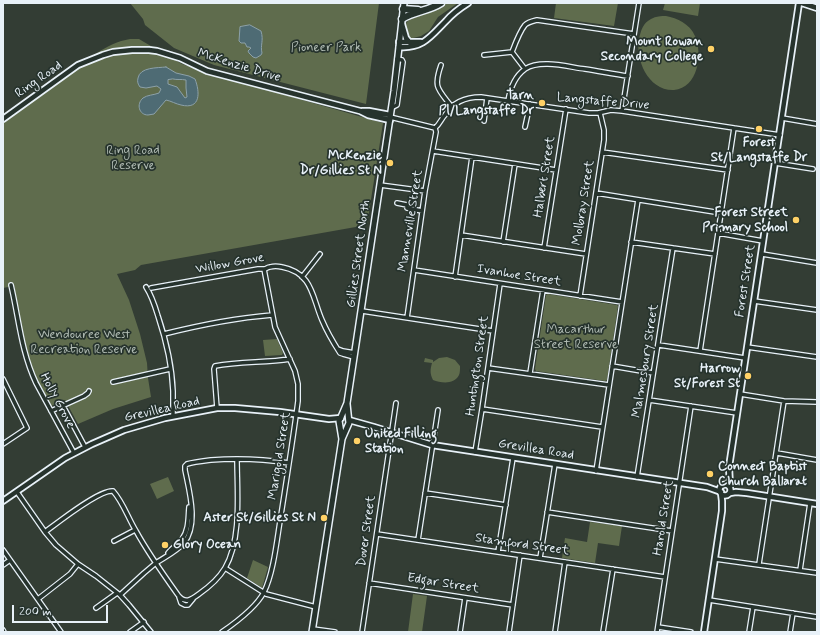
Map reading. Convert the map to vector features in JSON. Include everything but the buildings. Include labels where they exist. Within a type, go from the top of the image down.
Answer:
[{"type":"highway","points":[[403,6],[415,10],[422,10],[441,3]]},
{"type":"highway","points":[[402,21],[409,15],[441,3]]},
{"type":"main road","name":"Gillies Street North","points":[[340,421],[347,403],[362,310],[390,118],[403,6]]},
{"type":"main road","name":"Gillies Street North","points":[[347,403],[348,422]]},
{"type":"main road","points":[[313,630],[342,439],[348,422],[346,417],[340,421]]},
{"type":"main road","points":[[340,421],[343,427],[348,422]]},
{"type":"main road","points":[[340,421],[342,439]]},
{"type":"street","points":[[399,44],[406,47],[422,44],[434,34],[451,15],[468,3]]},
{"type":"street","points":[[622,111],[639,3]]},
{"type":"street","points":[[801,3],[817,8]]},
{"type":"street","name":"Forest Street","points":[[729,468],[775,163],[801,3]]},
{"type":"street","points":[[512,52],[522,29],[531,21],[537,20],[634,34]]},
{"type":"street","points":[[402,21],[406,38],[410,43]]},
{"type":"street","points":[[399,44],[427,40]]},
{"type":"street","name":"McKenzie Drive","points":[[88,61],[103,55],[124,50],[157,51],[180,58],[208,71],[360,111],[368,115],[390,118]]},
{"type":"street","points":[[484,55],[512,52]]},
{"type":"street","points":[[512,52],[525,69]]},
{"type":"street","name":"Gillies Street North","points":[[391,108],[397,105],[404,56]]},
{"type":"street","points":[[397,59],[403,62]]},
{"type":"street","name":"Ring Road","points":[[3,119],[68,72],[88,61]]},
{"type":"street","points":[[508,101],[510,90],[517,76],[525,69],[534,66],[552,64],[628,76]]},
{"type":"street","points":[[441,65],[437,75],[437,86],[452,107]]},
{"type":"street","name":"Langstaffe Drive","points":[[436,128],[445,114],[458,102],[477,97],[589,113],[600,113],[610,110],[622,111],[780,135]]},
{"type":"street","points":[[484,121],[487,98]]},
{"type":"street","points":[[525,127],[530,104]]},
{"type":"street","name":"Halbert Street","points":[[544,248],[566,109]]},
{"type":"street","name":"Molbray Street","points":[[580,296],[602,152],[604,132],[600,113]]},
{"type":"street","points":[[390,118],[436,128]]},
{"type":"street","points":[[782,118],[817,124]]},
{"type":"street","name":"Manneville Street","points":[[407,318],[422,210],[436,128]]},
{"type":"street","points":[[700,351],[734,128]]},
{"type":"street","points":[[433,151],[556,170]]},
{"type":"street","points":[[602,152],[728,170]]},
{"type":"street","points":[[455,277],[472,157]]},
{"type":"street","points":[[775,163],[813,169]]},
{"type":"street","points":[[503,242],[515,164]]},
{"type":"street","points":[[380,185],[425,191]]},
{"type":"street","points":[[596,193],[721,213]]},
{"type":"street","points":[[596,470],[638,200]]},
{"type":"street","points":[[397,203],[407,205],[407,208],[422,210]]},
{"type":"street","points":[[718,233],[763,241]]},
{"type":"street","points":[[461,235],[586,254]]},
{"type":"street","points":[[632,242],[715,254]]},
{"type":"street","name":"Malmesbury Street","points":[[638,477],[673,248]]},
{"type":"street","points":[[302,277],[320,254]]},
{"type":"street","points":[[762,254],[817,263]]},
{"type":"street","name":"Willow Grove","points":[[164,334],[149,288],[264,269],[271,266],[282,267],[293,271],[302,277],[312,290],[323,324],[341,354],[355,355]]},
{"type":"street","name":"Marigold Street","points":[[222,632],[239,620],[264,593],[274,555],[298,401],[298,384],[290,359],[277,333],[272,315],[264,269]]},
{"type":"street","name":"Ivanhoe Street","points":[[414,270],[622,302]]},
{"type":"street","name":"Huntington Street","points":[[475,452],[500,284]]},
{"type":"street","name":"Holly Grove","points":[[11,285],[19,332],[28,365],[36,383],[74,453]]},
{"type":"street","points":[[530,373],[543,290]]},
{"type":"street","points":[[754,301],[817,310]]},
{"type":"street","points":[[362,310],[493,331]]},
{"type":"street","points":[[173,416],[173,392],[164,334],[226,320],[272,315]]},
{"type":"street","points":[[658,345],[745,358]]},
{"type":"street","points":[[747,347],[817,357]]},
{"type":"street","points":[[217,408],[215,366],[290,359]]},
{"type":"street","points":[[612,366],[653,373]]},
{"type":"street","points":[[488,368],[609,385]]},
{"type":"street","points":[[113,382],[170,369]]},
{"type":"street","points":[[3,379],[27,428],[3,444]]},
{"type":"street","points":[[51,411],[87,394],[89,391]]},
{"type":"street","points":[[740,394],[784,401],[817,402]]},
{"type":"street","points":[[649,400],[737,413]]},
{"type":"street","points":[[759,564],[784,401]]},
{"type":"street","name":"Dover Street","points":[[362,632],[396,403]]},
{"type":"street","name":"Holly Grove","points":[[63,406],[85,447]]},
{"type":"street","name":"Harold Street","points":[[657,632],[691,406]]},
{"type":"street","name":"Grevillea Road","points":[[3,501],[42,473],[85,447],[124,430],[173,416],[217,408],[280,412],[340,421]]},
{"type":"street","points":[[482,409],[602,427]]},
{"type":"street","points":[[418,540],[438,410]]},
{"type":"street","name":"Grevillea Road","points":[[348,422],[364,424],[432,445],[707,487],[724,495],[738,492],[817,504]]},
{"type":"street","points":[[776,453],[817,460]]},
{"type":"street","points":[[498,552],[513,458]]},
{"type":"street","points":[[96,608],[118,594],[156,563],[180,542],[184,536],[187,528],[190,500],[185,470],[189,463],[237,459],[289,463]]},
{"type":"street","points":[[45,532],[93,498],[112,490],[125,510],[135,530],[185,606],[212,583],[225,568],[230,557],[237,526],[237,459]]},
{"type":"street","points":[[540,558],[555,464]]},
{"type":"street","points":[[704,632],[722,511],[720,489],[729,468]]},
{"type":"street","points":[[722,511],[731,491],[729,468]]},
{"type":"street","name":"Grevillea Road","points":[[707,487],[726,484],[739,491],[747,493]]},
{"type":"street","points":[[17,492],[56,545],[78,564],[118,594],[144,622],[151,632]]},
{"type":"street","points":[[425,493],[506,505]]},
{"type":"street","points":[[800,570],[810,502]]},
{"type":"street","points":[[547,512],[672,531]]},
{"type":"street","points":[[114,541],[135,530]]},
{"type":"street","name":"Stamford Street","points":[[377,534],[665,577]]},
{"type":"street","points":[[3,550],[61,632]]},
{"type":"street","points":[[509,632],[520,555]]},
{"type":"street","points":[[715,559],[817,573]]},
{"type":"street","points":[[3,565],[10,560]]},
{"type":"street","points":[[554,632],[565,562]]},
{"type":"street","points":[[38,599],[70,574],[78,564]]},
{"type":"street","points":[[225,568],[264,593],[316,607]]},
{"type":"street","points":[[603,632],[613,569]]},
{"type":"street","name":"Edgar Street","points":[[369,583],[513,605]]},
{"type":"street","points":[[178,596],[185,600],[193,598]]},
{"type":"street","points":[[460,632],[465,598]]},
{"type":"street","points":[[709,600],[817,617]]},
{"type":"street","points":[[749,632],[753,607]]},
{"type":"street","points":[[790,632],[793,613]]},
{"type":"street","points":[[130,632],[144,622]]},
{"type":"street","points":[[658,627],[691,632]]},
{"type":"street","points":[[313,630],[335,632]]},
{"type":"green space","name":"Pioneer Park","points":[[130,3],[379,3],[366,104],[214,65],[174,48],[145,25],[143,19]]},
{"type":"green space","points":[[446,3],[458,3],[438,17],[429,31],[421,36],[409,39],[406,23],[412,16],[439,7]]},
{"type":"green space","points":[[556,3],[618,3],[614,26],[554,18]]},
{"type":"green space","points":[[665,3],[700,3],[698,16],[663,10]]},
{"type":"green space","points":[[658,16],[666,16],[679,20],[690,28],[695,36],[698,52],[698,60],[693,77],[689,83],[682,88],[674,90],[665,89],[650,80],[641,64],[638,47],[644,25],[653,18]]},
{"type":"green space","name":"Ring Road Reserve","points":[[130,39],[139,39],[182,64],[208,73],[383,123],[367,225],[141,265],[135,270],[117,274],[129,300],[140,334],[147,363],[151,397],[113,409],[78,424],[65,400],[51,406],[44,395],[33,371],[26,350],[14,286],[3,288],[3,120],[96,53],[113,44]]},
{"type":"green space","name":"Macarthur Street Reserve","points":[[548,294],[618,306],[607,380],[605,381],[536,371],[535,369],[546,295]]},
{"type":"green space","points":[[277,339],[283,353],[282,355],[265,356],[263,340]]},
{"type":"green space","points":[[447,357],[455,360],[460,366],[459,375],[451,382],[440,382],[433,380],[431,376],[432,363],[424,362],[425,358],[433,360],[433,362],[439,358]]},
{"type":"green space","points":[[168,477],[174,491],[157,499],[150,484]]},
{"type":"green space","points":[[590,522],[622,526],[619,546],[598,543],[595,563],[562,558],[565,538],[587,542]]},
{"type":"green space","points":[[253,560],[268,567],[262,588],[247,578]]},
{"type":"green space","points":[[413,594],[427,596],[422,632],[408,632]]},
{"type":"water","points":[[250,25],[261,31],[262,34],[262,53],[256,58],[253,57],[248,51],[251,48],[247,47],[245,43],[241,43],[239,41],[240,27]]},
{"type":"water","points":[[166,67],[176,73],[195,79],[198,89],[196,102],[188,106],[179,105],[166,100],[154,114],[145,115],[142,113],[139,106],[141,100],[146,96],[159,93],[161,89],[157,86],[146,88],[140,87],[138,83],[139,74],[145,70]],"holes":[[[168,80],[186,80],[187,97],[185,98],[177,87],[168,84]]]},
{"type":"place","name":"Mount Rowan Secondary College","points":[[711,49]]},
{"type":"place","name":"Tarn Pl/Langstaffe Dr","points":[[542,103]]},
{"type":"place","name":"Forest St/Langstaffe Dr","points":[[759,129]]},
{"type":"place","name":"McKenzie Dr/Gillies St N","points":[[390,163]]},
{"type":"place","name":"Forest Street Primary School","points":[[796,220]]},
{"type":"place","name":"Harrow St/Forest St","points":[[748,376]]},
{"type":"place","name":"United Filling Station","points":[[357,441]]},
{"type":"place","name":"Connect Baptist Church Ballarat","points":[[710,474]]},
{"type":"place","name":"Aster St/Gillies St N","points":[[324,518]]},
{"type":"place","name":"Glory Ocean","points":[[165,545]]},
{"type":"park label","name":"Wendouree West Recreation Reserve","points":[[84,342]]}]
